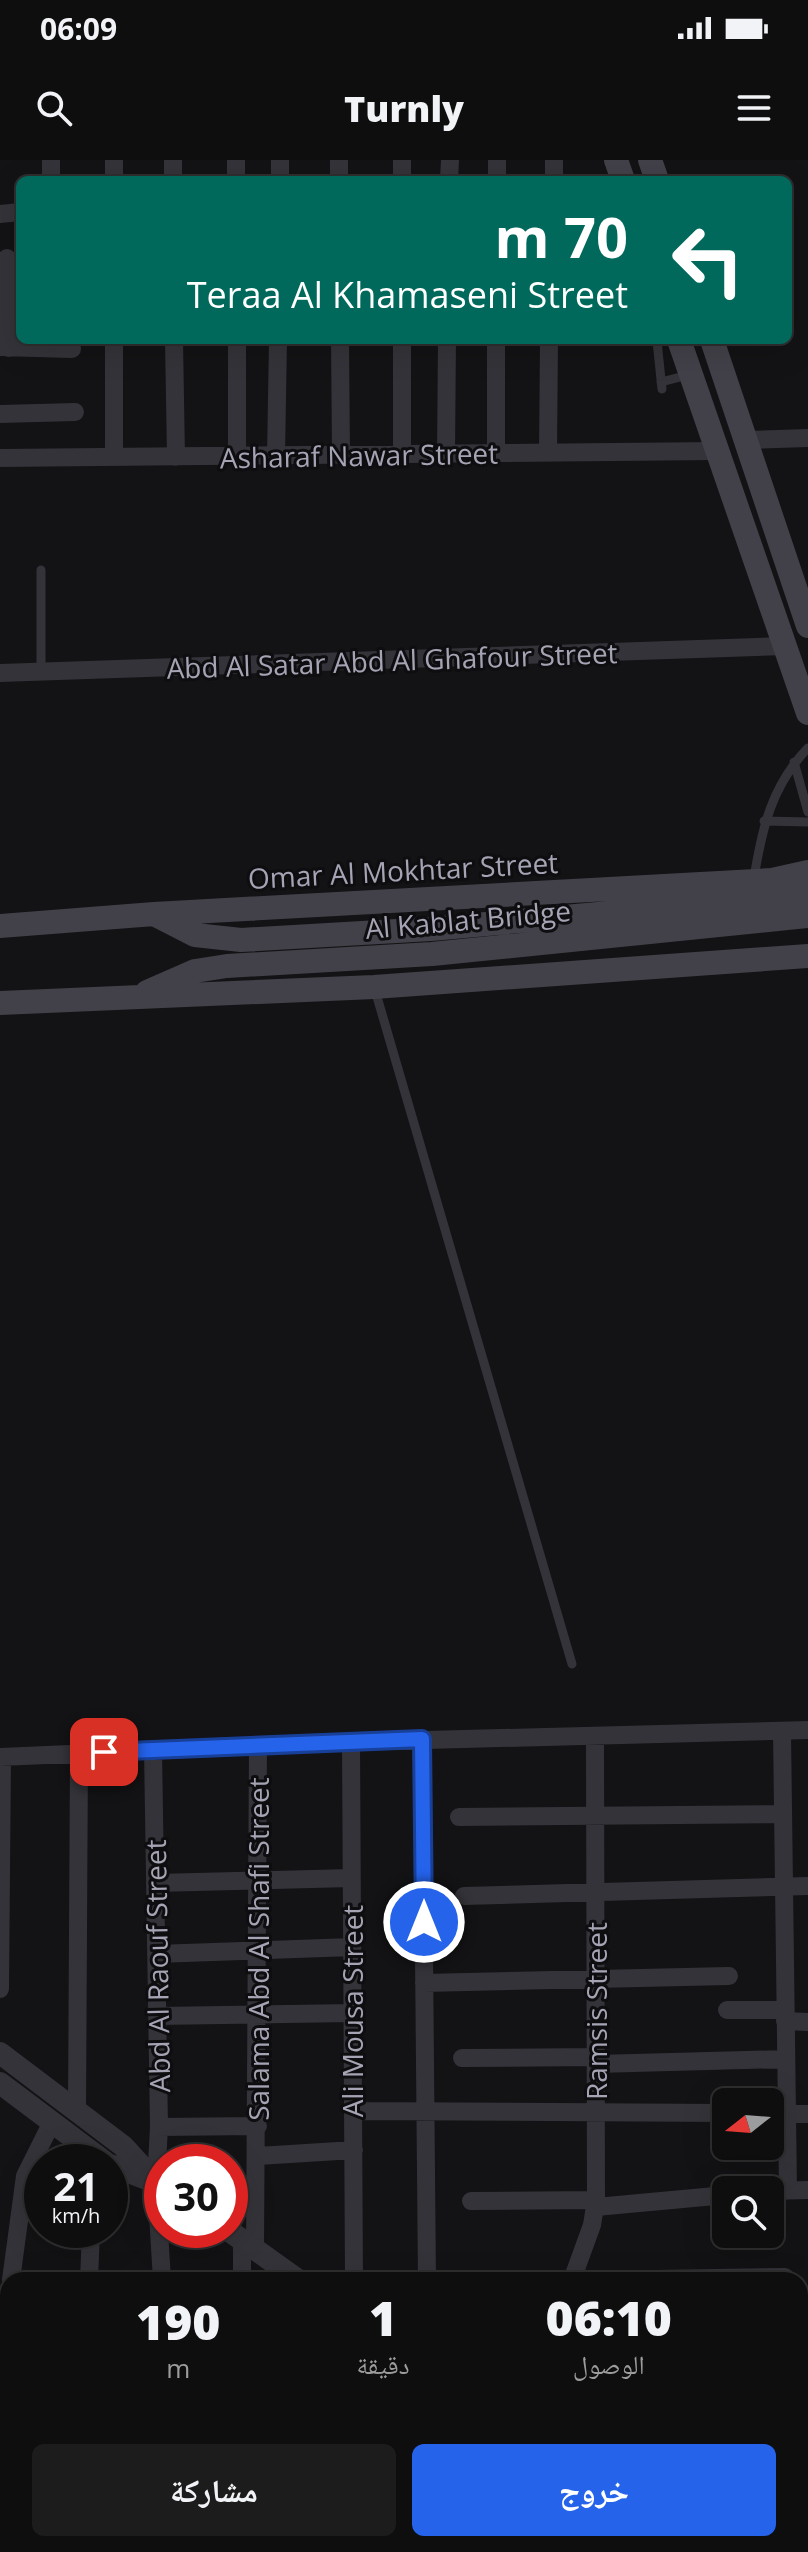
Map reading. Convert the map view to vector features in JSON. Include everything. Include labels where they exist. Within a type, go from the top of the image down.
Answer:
[{"type":"main road","points":[[680,344],[808,713]]},
{"type":"main road","points":[[713,344],[808,626]]},
{"type":"main road","name":"Omar Al Mokhtar Street","points":[[0,926],[154,914],[807,879]]},
{"type":"main road","name":"Al Kablat Bridge","points":[[154,914],[195,935],[241,940],[431,929],[807,879]]},
{"type":"main road","name":"Al Kablat Bridge","points":[[138,997],[195,971],[227,966],[432,954],[808,916]]},
{"type":"main road","points":[[0,1003],[374,987],[808,956]]},
{"type":"street","points":[[7,258],[5,348],[52,344],[72,349]]},
{"type":"street","points":[[114,344],[114,457]]},
{"type":"street","points":[[174,344],[176,457]]},
{"type":"street","points":[[237,344],[237,456]]},
{"type":"street","points":[[276,456],[278,344]]},
{"type":"street","points":[[340,344],[341,455]]},
{"type":"street","points":[[402,344],[402,454]]},
{"type":"street","points":[[446,454],[447,344]]},
{"type":"street","points":[[496,344],[496,453]]},
{"type":"street","points":[[548,453],[549,344]]},
{"type":"street","points":[[0,414],[75,412]]},
{"type":"street","points":[[746,440],[808,438]]},
{"type":"street","name":"Asharaf Nawar Street","points":[[0,458],[718,451]]},
{"type":"street","name":"Abd Al Satar Abd Al Ghafour Street","points":[[0,673],[785,646]]},
{"type":"street","points":[[0,1989],[1,1757],[422,1739],[808,1730]]},
{"type":"street","points":[[782,1732],[786,2059],[782,2088]]},
{"type":"street","name":"Ramsis Street","points":[[575,2272],[596,2203],[595,1737]]},
{"type":"street","points":[[422,1739],[427,2272]]},
{"type":"street","name":"Ali Mousa Street","points":[[351,1742],[354,2272]]},
{"type":"street","name":"Salama Abd Al Shafi Street","points":[[248,2208],[258,2156],[258,1745]]},
{"type":"street","name":"Abd Al Raouf Street","points":[[153,1750],[159,2144]]},
{"type":"street","points":[[77,2111],[79,1753]]},
{"type":"street","points":[[459,1817],[782,1814]]},
{"type":"street","points":[[155,1883],[351,1878]]},
{"type":"street","points":[[464,1896],[808,1886]]},
{"type":"street","points":[[156,1954],[352,1947]]},
{"type":"street","points":[[424,1983],[729,1976]]},
{"type":"street","points":[[727,2010],[785,2016],[808,2022]]},
{"type":"street","points":[[157,2016],[352,2013]]},
{"type":"street","points":[[0,2053],[123,2146],[144,2168]]},
{"type":"street","points":[[462,2058],[786,2059]]},
{"type":"street","points":[[0,2083],[81,2144]]},
{"type":"street","points":[[353,2111],[712,2113]]},
{"type":"street","points":[[784,2114],[808,2114]]},
{"type":"street","points":[[12,2272],[25,2176],[52,2122]]},
{"type":"street","points":[[159,2127],[258,2126]]},
{"type":"street","points":[[258,2156],[354,2150]]},
{"type":"street","points":[[784,2191],[808,2190]]},
{"type":"street","points":[[471,2201],[596,2203],[712,2196]]},
{"type":"street","points":[[248,2243],[287,2272]]},
{"type":"street","points":[[89,2272],[90,2248]]},
{"type":"street","name":"Abd Al Raouf Street","points":[[161,2248],[162,2272]]},
{"type":"street","name":"Salama Abd Al Shafi Street","points":[[242,2248],[242,2272]]},
{"type":"lane","points":[[657,344],[661,386],[691,374]]},
{"type":"lane","points":[[41,570],[41,672]]},
{"type":"lane","points":[[753,881],[764,821],[776,790],[794,762],[808,748]]},
{"type":"lane","points":[[794,762],[808,812]]},
{"type":"lane","points":[[764,821],[808,822]]},
{"type":"lane","points":[[374,987],[572,1664]]},
{"type":"route","points":[[104,1752],[422,1739],[424,1922]]}]
